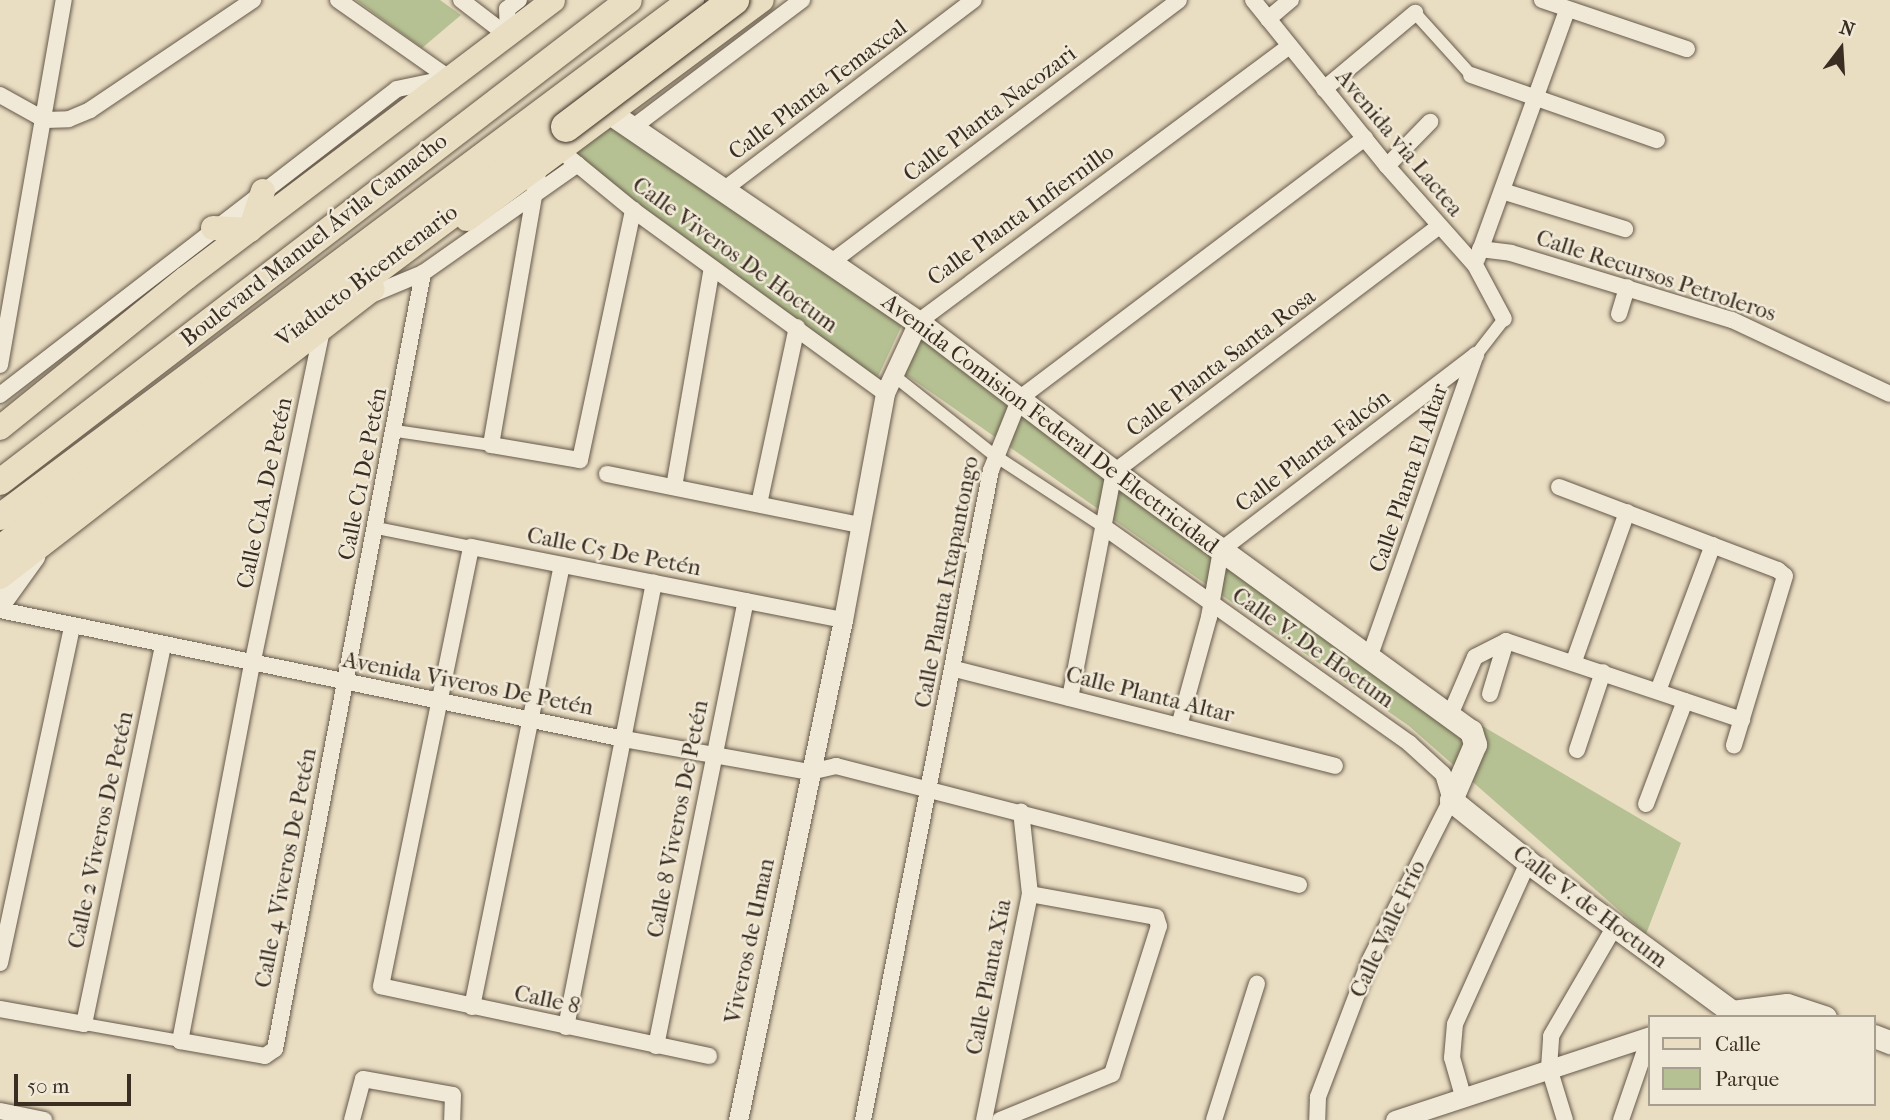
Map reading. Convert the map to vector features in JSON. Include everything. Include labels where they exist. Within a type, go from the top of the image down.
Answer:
[{"type":"highway","points":[[565,48],[576,25],[602,0]]},
{"type":"highway","name":"Boulevard Manuel Ávila Camacho","points":[[0,482],[629,0]]},
{"type":"highway","name":"Boulevard Manuel Ávila Camacho","points":[[0,517],[691,0]]},
{"type":"highway","name":"Viaducto Bicentenario","points":[[0,551],[734,0]]},
{"type":"highway","points":[[637,95],[663,23]]},
{"type":"main road","name":"Boulevard Manuel Ávila Camacho","points":[[0,428],[250,230],[553,0]]},
{"type":"main road","points":[[0,578],[359,300],[540,167],[570,157],[622,122],[637,95],[762,0]]},
{"type":"main road","name":"Avenida Comision Federal De Electricidad","points":[[622,122],[918,322],[1114,472],[1450,715],[1471,731],[1475,744]]},
{"type":"main road","points":[[213,228],[250,230],[263,191]]},
{"type":"main road","points":[[0,602],[38,550]]},
{"type":"main road","name":"Calle Valle Frío","points":[[1451,800],[1475,744]]},
{"type":"main road","name":"Calle V. de Hoctum","points":[[1451,800],[1528,862],[1615,926],[1723,1014]]},
{"type":"main road","points":[[1723,1014],[1766,1006],[1815,1013]]},
{"type":"street","points":[[0,365],[64,0]]},
{"type":"street","points":[[0,95],[45,120],[69,119],[90,110],[253,0]]},
{"type":"street","points":[[338,0],[449,78]]},
{"type":"street","points":[[461,0],[508,36]]},
{"type":"street","points":[[622,122],[802,0]]},
{"type":"street","name":"Calle Planta Temaxcal","points":[[722,191],[974,0]]},
{"type":"street","name":"Calle Planta Nacozari","points":[[829,264],[1178,0]]},
{"type":"street","name":"Avenida via Lactea","points":[[1252,0],[1438,227],[1477,257],[1504,319]]},
{"type":"street","points":[[1268,19],[1291,0]]},
{"type":"street","points":[[1542,0],[1567,11],[1687,49]]},
{"type":"street","points":[[508,36],[512,3]]},
{"type":"street","points":[[1477,257],[1567,11]]},
{"type":"street","points":[[1324,89],[1415,13],[1471,75],[1536,100],[1657,140]]},
{"type":"street","name":"Calle Planta Infiernillo","points":[[810,772],[889,384],[918,322],[1290,46]]},
{"type":"street","points":[[0,395],[213,228],[397,89],[449,78]]},
{"type":"street","points":[[1387,166],[1430,122]]},
{"type":"street","name":"Calle Planta Ixtapantongo","points":[[863,1120],[928,789],[955,668],[994,455],[1020,398],[1365,138]]},
{"type":"street","points":[[359,300],[423,273],[536,196],[570,157]]},
{"type":"street","name":"Calle Viveros De Hoctum","points":[[570,157],[633,210],[712,268],[797,327],[889,384]]},
{"type":"street","points":[[491,445],[540,167]]},
{"type":"street","points":[[1503,191],[1625,229]]},
{"type":"street","points":[[396,431],[580,460],[633,210]]},
{"type":"street","name":"Calle Planta Santa Rosa","points":[[1114,472],[1438,227]]},
{"type":"street","name":"Calle Recursos Petroleros","points":[[1477,257],[1511,253],[1732,320],[1890,394]]},
{"type":"street","points":[[674,487],[712,268]]},
{"type":"street","name":"Calle C1 De Petén","points":[[344,682],[396,431],[423,273]]},
{"type":"street","points":[[1619,314],[1627,287]]},
{"type":"street","name":"Calle Planta El Altar","points":[[1369,658],[1476,355],[1504,319]]},
{"type":"street","points":[[759,504],[797,327]]},
{"type":"street","name":"Calle C1A. De Petén","points":[[251,664],[322,330]]},
{"type":"street","name":"Calle Planta Falcón","points":[[1221,550],[1476,355]]},
{"type":"street","name":"Calle V. De Hoctum","points":[[889,384],[1104,527],[1428,758],[1443,774],[1451,800]]},
{"type":"street","points":[[1070,698],[1114,472]]},
{"type":"street","points":[[607,474],[860,525]]},
{"type":"street","points":[[1559,487],[1778,570],[1785,576],[1786,587],[1734,745]]},
{"type":"street","points":[[1574,661],[1627,512]]},
{"type":"street","name":"Calle C5 De Petén","points":[[377,528],[843,620]]},
{"type":"street","points":[[1658,691],[1713,545]]},
{"type":"street","points":[[439,701],[471,547]]},
{"type":"street","points":[[1179,726],[1211,603],[1221,550]]},
{"type":"street","points":[[472,1007],[562,565]]},
{"type":"street","points":[[566,1027],[653,583]]},
{"type":"street","name":"Calle 8 Viveros De Petén","points":[[656,1046],[746,601]]},
{"type":"street","name":"Avenida Viveros De Petén","points":[[0,610],[72,628],[624,739],[810,772],[836,766],[928,789]]},
{"type":"street","points":[[0,963],[72,628]]},
{"type":"street","points":[[1450,715],[1475,657],[1506,641],[1574,661],[1742,720]]},
{"type":"street","points":[[1490,694],[1506,641]]},
{"type":"street","name":"Calle 2 Viveros De Petén","points":[[84,1024],[163,646]]},
{"type":"street","points":[[0,1009],[180,1041],[251,664]]},
{"type":"street","name":"Calle Planta Altar","points":[[955,668],[1335,766]]},
{"type":"street","points":[[1577,750],[1603,672]]},
{"type":"street","name":"Calle 4 Viveros De Petén","points":[[180,1041],[265,1056],[275,1049],[344,682]]},
{"type":"street","name":"Calle 8","points":[[439,701],[381,982],[383,989],[709,1056]]},
{"type":"street","points":[[1646,804],[1685,701]]},
{"type":"street","name":"Viveros de Uman","points":[[738,1120],[810,772]]},
{"type":"street","points":[[928,789],[1299,885]]},
{"type":"street","name":"Calle Valle Frío","points":[[1317,1120],[1318,1097],[1370,960],[1451,800]]},
{"type":"street","name":"Calle Planta Xia","points":[[984,1120],[1030,894],[1021,811]]},
{"type":"street","points":[[1463,1096],[1452,1058],[1455,1024],[1528,862]]},
{"type":"street","points":[[1000,1120],[1112,1074],[1159,926],[1156,917],[1030,894]]},
{"type":"street","points":[[1565,1120],[1549,1068],[1557,1020],[1615,926]]},
{"type":"street","points":[[1214,1120],[1257,984]]},
{"type":"street","points":[[1401,1119],[1463,1096],[1648,1037]]},
{"type":"street","points":[[1621,1120],[1648,1042]]},
{"type":"street","points":[[352,1120],[363,1079],[453,1095],[456,1101],[452,1120]]},
{"type":"street","points":[[0,1111],[44,1120]]},
{"type":"green space","points":[[356,0],[440,0],[461,15],[422,48]]},
{"type":"green space","points":[[613,115],[902,325],[875,383],[552,158]]},
{"type":"green space","points":[[924,325],[1411,684],[1681,843],[1646,934],[1409,726],[902,372]]}]
